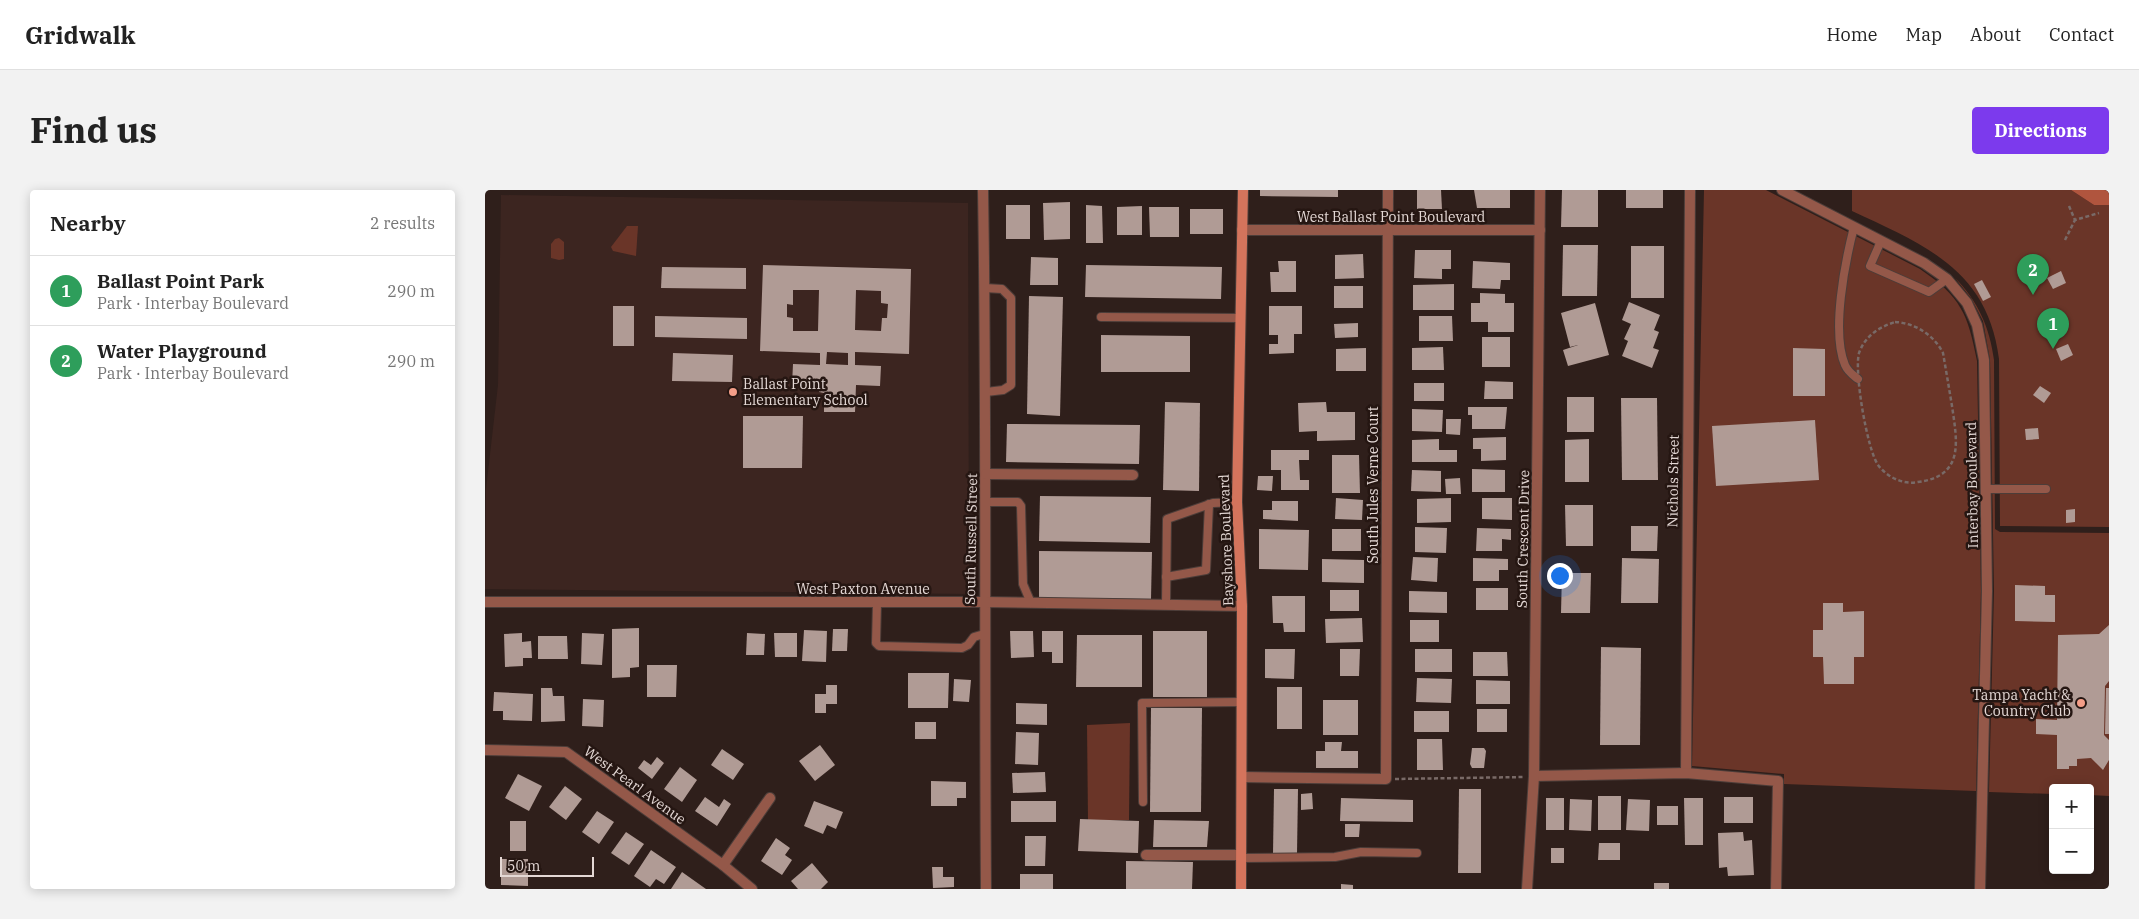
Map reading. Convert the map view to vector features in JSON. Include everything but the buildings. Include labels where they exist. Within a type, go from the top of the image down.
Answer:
[{"type":"street","name":"South Russell Street","points":[[983,190],[986,392],[984,602],[986,889]]},
{"type":"street","name":"Bayshore Boulevard","points":[[1241,889],[1242,606],[1237,502],[1243,190]]},
{"type":"street","name":"South Jules Verne Court","points":[[1386,779],[1388,190]]},
{"type":"street","name":"South Crescent Drive","points":[[1527,889],[1534,776],[1540,190]]},
{"type":"street","name":"Nichols Street","points":[[1686,773],[1690,190]]},
{"type":"street","name":"Interbay Boulevard","points":[[1782,190],[1923,262],[1947,279],[1967,303],[1977,325],[1984,360],[1987,591],[1980,889]]},
{"type":"street","name":"West Ballast Point Boulevard","points":[[1243,230],[1387,232],[1540,230]]},
{"type":"street","points":[[986,474],[1133,474]]},
{"type":"street","name":"West Paxton Avenue","points":[[485,602],[984,602],[1242,606]]},
{"type":"street","name":"West Pearl Avenue","points":[[485,750],[566,752],[723,865],[752,889]]},
{"type":"street","points":[[1534,776],[1686,773],[1778,781],[1776,889]]},
{"type":"street","points":[[1242,777],[1386,779]]},
{"type":"street","points":[[723,865],[770,798]]},
{"type":"street","points":[[1146,855],[1241,856]]},
{"type":"lane","points":[[1854,227],[1845,262],[1840,346],[1845,366],[1849,373],[1858,379]]},
{"type":"lane","points":[[1881,241],[1869,266],[1929,292],[1947,279]]},
{"type":"lane","points":[[985,288],[1002,289],[1011,298],[1011,385],[1003,390],[986,392]]},
{"type":"lane","points":[[1101,317],[1241,318]]},
{"type":"lane","points":[[1986,489],[2046,489]]},
{"type":"lane","points":[[985,502],[1018,502],[1021,506],[1023,584],[1031,603]]},
{"type":"lane","points":[[1166,605],[1167,519],[1209,504],[1237,502]]},
{"type":"lane","points":[[1166,577],[1205,570],[1209,504]]},
{"type":"lane","points":[[877,603],[876,643],[879,646],[962,648],[968,645],[974,637],[984,634]]},
{"type":"lane","points":[[1143,802],[1143,703],[1242,702]]},
{"type":"lane","points":[[1241,856],[1335,857],[1361,852],[1417,853]]},
{"type":"path","points":[[2069,206],[2075,220]]},
{"type":"path","points":[[2065,240],[2075,220],[2099,213]]},
{"type":"path","points":[[1895,322],[1902,322],[1933,336],[1943,353],[1957,436],[1954,461],[1945,473],[1916,483],[1900,481],[1887,475],[1871,452],[1858,379],[1859,353],[1869,336],[1876,330],[1895,322]]},
{"type":"path","points":[[1386,779],[1534,776]]},
{"type":"shaded area","points":[[1704,190],[1766,190],[1920,269],[1954,298],[1966,319],[1977,361],[1981,591],[1976,791],[1784,784],[1784,774],[1692,766]]},
{"type":"shaded area","points":[[1852,190],[2071,190],[2094,205],[2109,205],[2109,527],[2000,526],[1999,359],[1993,328],[1982,303],[1967,282],[1949,264],[1928,249],[1852,211]]},
{"type":"shaded area","points":[[2071,190],[2109,190],[2109,205],[2094,205]]},
{"type":"shaded area","name":"Ballast Point Elementary School","points":[[501,195],[968,203],[969,594],[485,589],[486,489],[498,385]]},
{"type":"shaded area","points":[[627,226],[638,226],[636,256],[613,251],[611,247]]},
{"type":"shaded area","points":[[559,238],[564,242],[564,259],[559,260],[551,258],[551,244],[555,239]]},
{"type":"shaded area","points":[[1955,278],[1970,296],[1982,316],[1994,360],[1995,529],[2000,532],[2109,533],[2109,796],[2094,795],[2094,784],[2049,784],[2049,794],[1989,792],[1994,591],[1990,360],[1983,321],[1971,298]]},
{"type":"shaded area","points":[[1130,723],[1129,820],[1088,820],[1087,725]]},
{"type":"place","name":"Water Playground","points":[[2033,295]]},
{"type":"place","name":"Ballast Point Park","points":[[2053,349]]},
{"type":"place","name":"Ballast Point Elementary School","points":[[733,392]]},
{"type":"place","name":"Tampa Yacht & Country Club","points":[[2081,703]]}]
